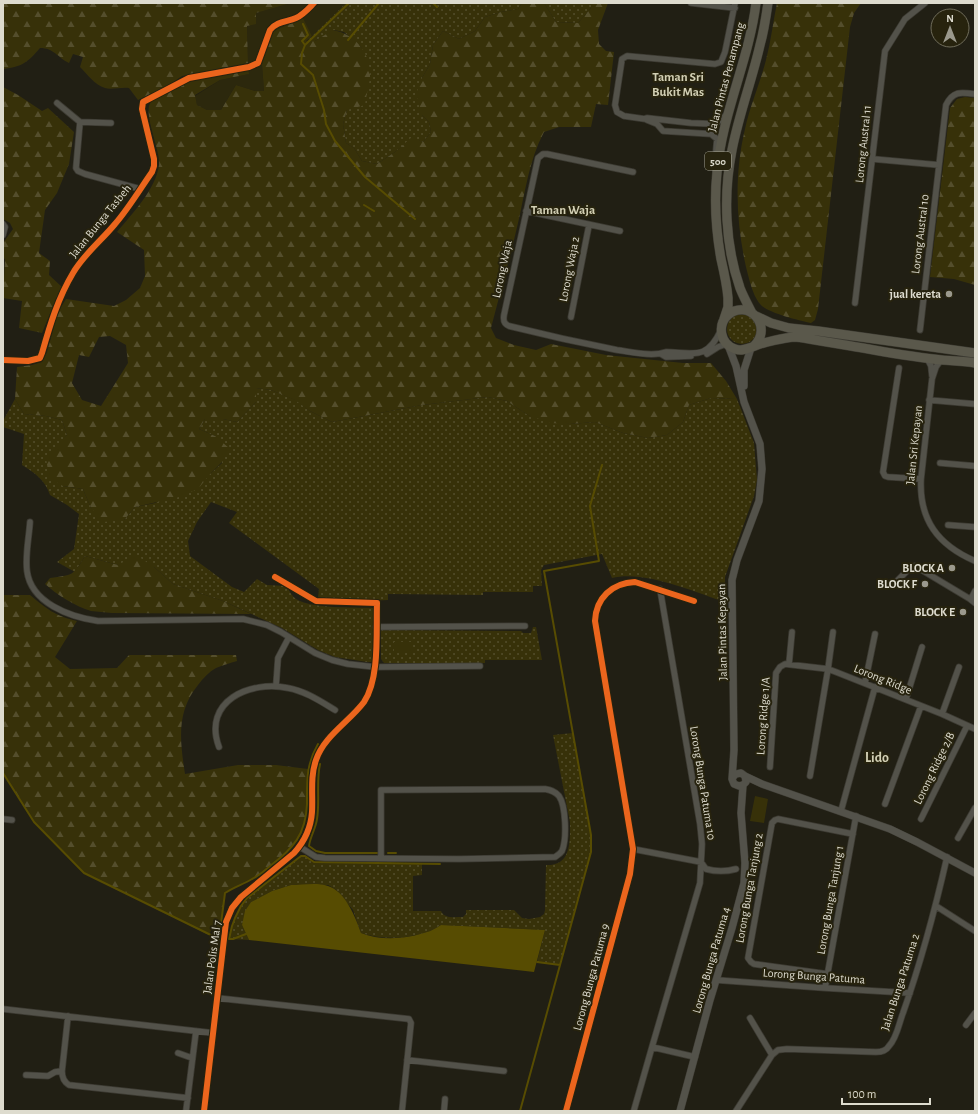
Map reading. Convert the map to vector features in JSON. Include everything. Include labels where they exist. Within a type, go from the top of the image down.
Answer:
[{"type":"main road","name":"Jalan Pintas Penampang","points":[[722,326],[728,308],[728,298],[718,242],[716,216],[716,184],[719,153],[729,111],[749,42],[756,3]]},
{"type":"main road","name":"Jalan Pintas Penampang","points":[[754,314],[741,288],[731,250],[728,226],[727,189],[735,136],[761,44],[768,3]]},
{"type":"main road","points":[[971,362],[941,360],[794,337],[739,350],[727,344],[723,338],[722,326],[728,315],[735,311],[744,310],[788,328],[975,353]]},
{"type":"main road","name":"500","points":[[753,347],[760,339],[762,330],[760,322],[754,314]]},
{"type":"main road","points":[[965,352],[971,362]]},
{"type":"street","name":"Jalan Bunga Tasbeh","points":[[3,360],[28,361],[40,358],[52,318],[73,272],[92,248],[114,225],[152,172],[154,166],[153,151],[142,108],[143,102],[189,78],[249,67],[258,63],[270,30],[273,26],[277,23],[296,18],[314,3]]},
{"type":"street","points":[[691,3],[735,6],[723,60],[718,64],[631,56],[624,57],[616,109],[617,112],[624,116],[645,119],[715,124],[719,122],[729,111]]},
{"type":"street","name":"Lorong Austral 11","points":[[855,303],[885,51],[905,19],[925,3]]},
{"type":"street","name":"Lorong Austral 10","points":[[920,330],[946,105],[954,94],[961,92],[975,94]]},
{"type":"street","points":[[57,103],[80,122],[111,123]]},
{"type":"street","points":[[645,119],[657,124],[663,131],[708,134],[715,136],[717,139],[716,150],[719,153]]},
{"type":"street","points":[[673,121],[673,132]]},
{"type":"street","points":[[80,122],[76,165],[78,171],[84,174],[140,189]]},
{"type":"street","points":[[708,124],[708,134]]},
{"type":"street","name":"Lorong Waja","points":[[633,172],[547,154],[543,154],[537,159],[504,315],[504,322],[506,325],[628,352],[661,354],[666,352],[702,353],[714,344],[722,326]]},
{"type":"street","points":[[873,159],[939,165]]},
{"type":"street","points":[[526,211],[620,231]]},
{"type":"street","points":[[3,224],[5,227],[3,234]]},
{"type":"street","name":"Lorong Waja 2","points":[[571,317],[589,225]]},
{"type":"street","name":"Lorong Waja","points":[[661,354],[666,357],[704,356],[718,347],[727,344]]},
{"type":"street","name":"Jalan Pintas Kepayan","points":[[727,344],[736,366],[744,402],[760,444],[762,469],[759,501],[737,560],[732,580],[733,780],[741,813]]},
{"type":"street","name":"Jalan Pintas Kepayan","points":[[744,402],[744,370],[753,347]]},
{"type":"street","name":"Jalan Sri Kepayan","points":[[927,358],[931,366],[932,378],[920,491],[922,504],[927,520],[947,545],[963,556],[975,561]]},
{"type":"street","name":"Jalan Sri Kepayan","points":[[932,378],[941,360]]},
{"type":"street","points":[[899,368],[883,472],[884,476],[888,477],[921,479]]},
{"type":"street","points":[[929,400],[975,404]]},
{"type":"street","points":[[940,463],[975,466]]},
{"type":"street","points":[[30,522],[27,564],[30,582],[40,597],[53,606],[82,618],[98,621],[243,619],[267,625],[315,653],[332,660],[348,664],[375,667],[480,666]]},
{"type":"street","points":[[948,525],[975,527]]},
{"type":"street","points":[[896,582],[911,566],[915,566],[973,600],[975,591]]},
{"type":"street","name":"Jalan Polis Mal 7","points":[[204,1111],[226,922],[232,908],[241,896],[286,861],[300,846],[306,836],[312,813],[313,769],[318,754],[330,738],[364,702],[371,688],[375,667],[377,603],[316,601],[275,576]]},
{"type":"street","name":"Lorong Bunga Patuma 9","points":[[566,1111],[630,874],[633,849],[595,621],[595,611],[602,598],[608,592],[620,584],[635,582],[694,601]]},
{"type":"street","name":"Lorong Bunga Patuma 10","points":[[634,1110],[700,883],[702,844],[700,824],[660,589]]},
{"type":"street","points":[[376,627],[525,626]]},
{"type":"street","points":[[789,664],[792,632]]},
{"type":"street","points":[[810,776],[833,632]]},
{"type":"street","points":[[865,683],[875,634]]},
{"type":"street","points":[[276,686],[278,658],[289,637]]},
{"type":"street","points":[[906,699],[922,647]]},
{"type":"street","name":"Lorong Ridge","points":[[780,667],[789,664],[828,669],[906,699],[975,729]]},
{"type":"street","name":"Lorong Ridge 1/A","points":[[770,767],[776,673],[780,667]]},
{"type":"street","points":[[942,714],[959,667]]},
{"type":"street","points":[[219,747],[215,734],[215,722],[218,712],[232,698],[249,690],[276,686],[300,691],[335,710]]},
{"type":"street","points":[[841,811],[875,687]]},
{"type":"street","points":[[885,804],[921,706]]},
{"type":"street","name":"Lorong Ridge 2/B","points":[[921,819],[967,726]]},
{"type":"street","name":"Jalan Pintas Kepayan","points":[[734,750],[737,764],[744,780]]},
{"type":"street","points":[[744,780],[737,786],[733,780],[736,774],[744,780],[762,784],[890,829],[947,857],[975,873]]},
{"type":"street","points":[[741,813],[744,780]]},
{"type":"street","points":[[300,846],[316,857],[325,858],[458,859],[555,857],[562,851],[564,841],[565,824],[563,807],[555,792],[545,789],[381,790],[381,858]]},
{"type":"street","points":[[958,838],[975,808]]},
{"type":"street","name":"Lorong Bunga Patuma 4","points":[[680,1111],[744,883],[745,863],[741,813]]},
{"type":"street","name":"Lorong Bunga Tanjung 1","points":[[825,988],[856,816]]},
{"type":"street","points":[[3,819],[12,820]]},
{"type":"street","name":"Lorong Bunga Tanjung 2","points":[[827,974],[754,964],[748,958],[772,823],[778,819],[853,834]]},
{"type":"street","points":[[633,849],[701,862],[706,869],[717,872],[725,872],[736,869]]},
{"type":"street","name":"Jalan Bunga Patuma 2","points":[[772,1055],[778,1050],[782,1049],[866,1052],[883,1051],[889,1047],[910,993],[936,906],[947,857]]},
{"type":"street","points":[[936,906],[975,931]]},
{"type":"street","name":"Lorong Bunga Patuma","points":[[716,980],[910,993]]},
{"type":"street","points":[[217,998],[407,1018],[411,1023],[402,1111]]},
{"type":"street","points":[[3,1009],[213,1033]]},
{"type":"street","points":[[966,1025],[975,1013]]},
{"type":"street","points":[[68,1016],[62,1078],[69,1085],[188,1098]]},
{"type":"street","points":[[736,1111],[772,1055],[750,1018]]},
{"type":"street","points":[[186,1111],[196,1031]]},
{"type":"street","points":[[652,1047],[695,1057]]},
{"type":"street","points":[[178,1053],[192,1058]]},
{"type":"street","points":[[407,1060],[504,1071]]},
{"type":"street","points":[[26,1074],[48,1076],[55,1072],[62,1071]]},
{"type":"street","points":[[444,1111],[445,1099]]},
{"type":"shaded area","points":[[291,3],[346,3],[312,36],[303,18],[262,64],[264,91],[255,91],[236,85],[221,110],[207,110],[197,105],[195,96],[220,80],[248,74],[247,25],[255,13]]},
{"type":"shaded area","points":[[319,884],[334,889],[345,899],[361,933],[368,936],[402,938],[429,932],[441,925],[545,930],[534,972],[249,940],[242,925],[245,911],[251,902],[272,891],[291,885]]},
{"type":"green space","points":[[3,3],[291,3],[256,13],[256,24],[247,26],[248,63],[182,76],[169,85],[138,100],[129,88],[107,89],[101,87],[80,67],[83,57],[73,54],[69,63],[52,51],[45,48],[40,48],[24,63],[15,67],[3,69]]},
{"type":"green space","points":[[346,3],[522,3],[518,9],[485,17],[475,31],[459,39],[443,31],[433,45],[430,64],[422,78],[422,115],[429,122],[431,132],[423,142],[412,138],[377,164],[362,161],[354,148],[346,143],[343,124],[347,110],[367,87],[370,72],[361,47],[344,32],[334,30],[315,41],[306,42]]},
{"type":"green space","points":[[522,3],[544,3],[556,22],[578,23],[591,8],[591,3],[608,3],[598,30],[599,44],[606,51],[614,52],[608,105],[596,104],[591,127],[559,127],[544,132],[539,143],[528,177],[515,236],[491,328],[496,338],[514,345],[536,350],[551,344],[606,355],[683,363],[711,363],[726,381],[737,399],[711,398],[689,405],[683,422],[667,435],[648,438],[623,433],[595,422],[570,424],[550,423],[528,415],[507,401],[488,397],[422,405],[332,422],[310,411],[295,400],[271,390],[256,388],[256,402],[237,422],[223,419],[205,419],[199,429],[215,436],[230,449],[222,462],[198,489],[179,497],[135,507],[124,520],[103,522],[91,508],[83,489],[63,486],[49,478],[46,457],[67,435],[62,420],[46,416],[24,414],[15,399],[17,367],[42,362],[47,352],[58,312],[66,299],[114,306],[126,300],[140,288],[145,276],[144,250],[117,232],[142,201],[157,174],[159,159],[150,123],[149,107],[151,102],[192,80],[248,69],[249,74],[220,80],[195,95],[197,105],[207,110],[221,110],[236,85],[255,91],[264,91],[262,64],[274,31],[303,18],[312,36],[306,41],[315,41],[333,30],[341,32],[353,39],[363,50],[369,63],[370,71],[365,105],[347,110],[343,124],[346,143],[354,148],[362,161],[377,164],[395,152],[412,137],[423,142],[431,132],[429,122],[422,115],[416,94],[422,78],[430,64],[433,45],[443,31],[459,39],[475,31],[485,17],[518,9]],"holes":[[[110,336],[126,345],[128,363],[101,406],[82,400],[72,383],[79,355],[89,357],[99,337]]]},
{"type":"green space","points":[[544,3],[591,3],[591,8],[578,23],[556,22]]},
{"type":"green space","points":[[777,3],[861,3],[854,13],[850,27],[818,309],[815,320],[811,323],[772,312],[762,306],[756,298],[748,277],[738,216],[738,181],[741,146],[747,120],[766,60]]},
{"type":"green space","points":[[3,87],[42,111],[48,108],[74,132],[69,164],[57,193],[45,210],[39,253],[50,261],[49,275],[62,287],[42,333],[19,328],[22,301],[3,298],[5,259],[3,258],[3,243],[13,229],[10,223],[3,219]]},
{"type":"green space","points":[[965,97],[975,98],[975,285],[954,279],[930,277],[950,108],[957,99]]},
{"type":"green space","points":[[742,314],[753,318],[757,329],[753,340],[742,344],[731,340],[727,329],[731,318]]},
{"type":"green space","points":[[256,388],[271,390],[296,400],[310,411],[332,422],[422,405],[488,397],[507,401],[528,415],[570,424],[595,422],[623,433],[648,438],[667,435],[683,422],[689,405],[711,398],[737,399],[754,443],[757,480],[754,496],[725,577],[725,602],[654,579],[625,576],[612,578],[602,554],[544,565],[541,570],[542,586],[533,586],[533,592],[483,592],[483,595],[388,594],[388,600],[362,601],[318,597],[319,589],[229,523],[237,512],[211,502],[197,522],[188,541],[190,556],[232,587],[244,592],[257,579],[267,585],[287,586],[296,599],[303,602],[333,607],[373,608],[373,661],[367,662],[335,657],[318,650],[282,628],[223,601],[173,584],[154,567],[118,565],[85,556],[75,572],[57,562],[74,549],[79,514],[50,495],[39,477],[22,465],[24,434],[3,427],[3,421],[15,399],[24,414],[46,416],[62,420],[67,435],[58,446],[63,486],[83,489],[91,508],[124,520],[135,507],[155,503],[211,473],[222,463],[215,436],[199,429],[205,419],[223,419],[237,422],[256,402]]},
{"type":"green space","points":[[136,555],[154,567],[173,584],[223,601],[251,614],[112,613],[91,611],[66,600],[45,584],[50,578],[68,575],[75,571],[85,556],[118,565]]},
{"type":"green space","points":[[3,595],[30,595],[52,611],[63,617],[77,621],[55,657],[70,669],[117,668],[129,655],[236,655],[237,661],[216,668],[204,678],[191,695],[186,706],[181,727],[185,774],[238,765],[276,765],[308,769],[306,816],[302,832],[297,841],[283,857],[253,879],[225,893],[220,931],[212,928],[209,935],[84,873],[34,822],[3,773]]},
{"type":"green space","points":[[533,627],[536,627],[542,660],[485,660],[485,663],[384,663],[381,659],[382,630],[521,631],[523,633],[531,633]]},
{"type":"green space","points":[[394,642],[413,642],[413,653],[394,653]]},
{"type":"green space","points":[[573,733],[591,835],[591,852],[560,965],[537,962],[545,930],[441,925],[429,932],[394,938],[377,937],[361,933],[353,910],[335,889],[328,885],[291,885],[272,891],[251,902],[242,925],[249,940],[229,939],[235,917],[247,898],[301,856],[305,856],[314,862],[422,863],[422,875],[413,876],[413,911],[441,911],[442,914],[450,917],[463,917],[466,914],[466,910],[514,910],[522,918],[529,919],[540,917],[544,914],[545,910],[546,865],[561,862],[565,858],[570,840],[570,822],[553,735]]},
{"type":"green space","points":[[755,796],[768,799],[764,823],[750,821]]},
{"type":"waterway","points":[[349,3],[305,45],[302,53],[301,64],[313,75],[324,110],[326,124],[335,141],[365,177],[415,219]]},
{"type":"waterway","points":[[348,40],[379,3]]},
{"type":"waterway","points":[[433,3],[437,7]]},
{"type":"waterway","points":[[303,24],[308,35],[302,41],[305,45]]},
{"type":"waterway","points":[[364,205],[374,211]]},
{"type":"waterway","points":[[520,1111],[591,852],[591,835],[544,571],[599,561],[590,506],[602,465]]},
{"type":"waterway","points":[[220,931],[225,893],[255,878],[292,847],[297,840],[306,815],[309,766],[318,744]]},
{"type":"waterway","points":[[320,764],[318,778],[317,819],[309,846],[316,851],[325,853],[379,853]]},
{"type":"waterway","points":[[3,773],[34,822],[84,873],[219,939]]},
{"type":"waterway","points":[[388,853],[396,853]]},
{"type":"waterway","points":[[246,934],[229,939],[232,926],[241,906],[247,898],[301,856],[305,856],[314,862],[440,864]]},
{"type":"waterway","points":[[537,962],[560,965]]},
{"type":"cycle path","points":[[3,360],[28,361],[40,358],[59,302],[77,266],[120,218],[152,172],[154,159],[142,109],[143,102],[189,78],[249,67],[258,63],[270,30],[279,23],[299,17],[314,3]]},
{"type":"cycle path","points":[[204,1111],[226,922],[232,908],[241,897],[294,853],[304,839],[309,829],[311,818],[312,779],[316,760],[320,751],[331,736],[364,702],[373,680],[375,668],[377,603],[316,601],[275,577]]},
{"type":"cycle path","points":[[566,1111],[630,874],[633,849],[595,621],[598,605],[612,589],[619,585],[635,582],[694,601]]},
{"type":"place","name":"jual kereta","points":[[949,294]]},
{"type":"place","name":"BLOCK A","points":[[952,568]]},
{"type":"place","name":"BLOCK F","points":[[925,584]]},
{"type":"place","name":"BLOCK E","points":[[963,612]]},
{"type":"district","name":"Taman Sri Bukit Mas","points":[[678,84]]},
{"type":"district","name":"Taman Waja","points":[[563,210]]},
{"type":"district","name":"Lido","points":[[877,758]]}]
